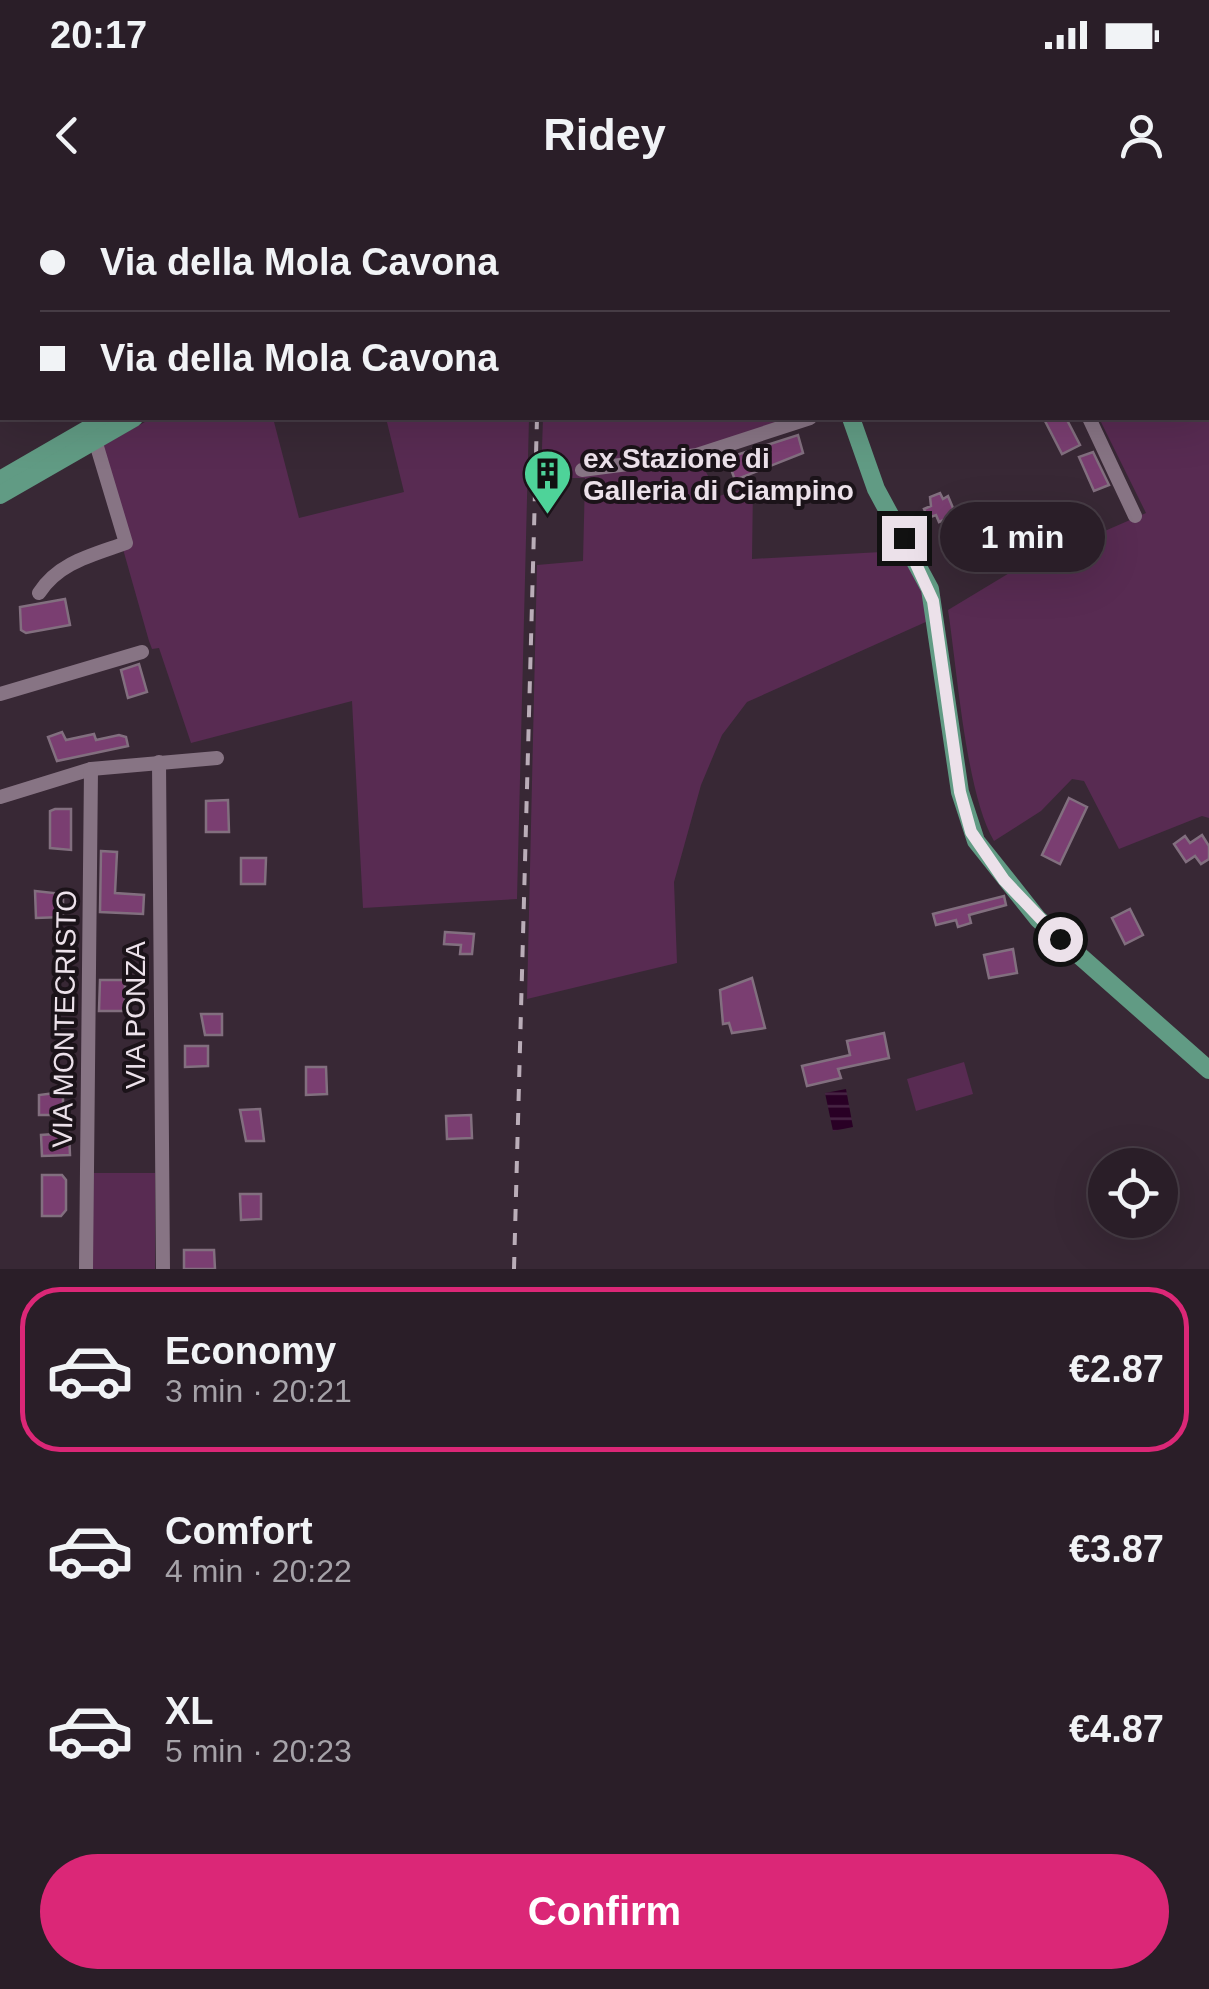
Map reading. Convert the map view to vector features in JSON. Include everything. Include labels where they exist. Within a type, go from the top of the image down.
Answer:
[{"type":"main road","points":[[0,480],[104,420]]},
{"type":"main road","points":[[0,495],[130,420]]},
{"type":"main road","points":[[852,420],[876,489],[930,588],[960,792],[976,841],[1038,919],[1209,1070]]},
{"type":"street","points":[[582,470],[697,455],[804,420]]},
{"type":"street","points":[[1090,420],[1134,516]]},
{"type":"street","points":[[39,593],[50,576],[68,564],[126,543],[94,440]]},
{"type":"street","points":[[0,694],[142,652]]},
{"type":"street","points":[[0,797],[91,769],[217,758]]},
{"type":"street","name":"VIA PONZA","points":[[159,762],[163,1269]]},
{"type":"street","name":"VIA MONTECRISTO","points":[[86,1269],[91,769]]},
{"type":"shaded area","points":[[148,420],[274,420],[299,518],[404,492],[386,420],[529,420],[517,899],[363,908],[352,701],[191,743],[159,648],[152,649],[149,641],[95,450]]},
{"type":"shaded area","points":[[543,420],[788,420],[694,450],[719,496],[753,486],[752,559],[900,551],[922,587],[928,621],[747,702],[722,735],[701,785],[674,882],[677,963],[527,999],[537,565],[583,561],[585,478],[541,478]]},
{"type":"shaded area","points":[[1100,420],[1209,420],[1209,818],[1202,816],[1119,849],[1084,781],[1072,779],[1041,811],[994,841],[984,820],[970,763],[948,610],[1011,572],[1146,513]]},
{"type":"shaded area","points":[[964,1062],[973,1094],[916,1111],[907,1079]]},
{"type":"shaded area","points":[[846,1089],[853,1127],[833,1131],[825,1093]]},
{"type":"shaded area","points":[[92,1173],[155,1173],[155,1269],[92,1269]]},
{"type":"building","points":[[1067,420],[1080,445],[1062,454],[1045,421]]},
{"type":"building","points":[[798,435],[803,453],[735,480],[727,458]]},
{"type":"building","points":[[1093,452],[1109,485],[1094,491],[1079,457]]},
{"type":"building","points":[[940,493],[943,499],[948,496],[953,516],[939,522],[936,515],[928,518],[924,509],[931,506],[930,497]]},
{"type":"building","points":[[65,599],[70,625],[26,633],[21,630],[20,607]]},
{"type":"building","points":[[139,664],[147,692],[128,698],[121,670]]},
{"type":"building","points":[[62,732],[66,740],[94,734],[96,740],[119,735],[126,737],[128,746],[57,761],[48,737]]},
{"type":"building","points":[[1069,798],[1087,807],[1060,864],[1042,855]]},
{"type":"building","points":[[228,800],[229,832],[206,832],[206,801]]},
{"type":"building","points":[[71,809],[71,850],[50,848],[50,811]]},
{"type":"building","points":[[1202,835],[1209,846],[1209,859],[1201,864],[1195,856],[1186,862],[1174,844],[1185,836],[1190,843]]},
{"type":"building","points":[[101,851],[117,852],[115,893],[144,895],[143,914],[100,912]]},
{"type":"building","points":[[241,858],[266,858],[265,884],[241,884]]},
{"type":"building","points":[[35,891],[63,894],[63,917],[36,918]]},
{"type":"building","points":[[1004,896],[1006,905],[969,915],[971,923],[958,927],[956,920],[936,925],[933,914]]},
{"type":"building","points":[[1130,909],[1143,935],[1125,944],[1112,918]]},
{"type":"building","points":[[445,932],[474,934],[472,954],[460,954],[461,945],[444,944]]},
{"type":"building","points":[[1013,949],[1017,973],[989,978],[984,955]]},
{"type":"building","points":[[752,978],[765,1028],[732,1033],[729,1023],[723,1024],[720,990]]},
{"type":"building","points":[[100,980],[125,980],[125,1011],[99,1011]]},
{"type":"building","points":[[201,1014],[222,1014],[222,1035],[205,1035]]},
{"type":"building","points":[[884,1033],[889,1058],[838,1069],[841,1078],[807,1086],[802,1066],[850,1055],[847,1041]]},
{"type":"building","points":[[185,1046],[208,1046],[208,1066],[185,1067]]},
{"type":"building","points":[[306,1067],[326,1067],[327,1094],[306,1095]]},
{"type":"building","points":[[63,1092],[63,1115],[39,1115],[39,1095]]},
{"type":"building","points":[[260,1109],[264,1141],[246,1141],[240,1110]]},
{"type":"building","points":[[471,1115],[472,1138],[447,1139],[446,1116]]},
{"type":"building","points":[[69,1133],[70,1155],[42,1156],[41,1135]]},
{"type":"building","points":[[42,1175],[62,1175],[66,1180],[66,1210],[61,1216],[42,1216]]},
{"type":"building","points":[[240,1194],[261,1194],[261,1219],[241,1220]]},
{"type":"building","points":[[184,1250],[214,1250],[215,1269],[184,1269]]},
{"type":"railway","points":[[514,1269],[537,420]]},
{"type":"place","name":"ex Stazione di Galleria di Ciampino","points":[[548,516]]},
{"type":"route","points":[[904,538],[920,564],[933,601],[960,792],[971,832],[1004,880],[1060,939]]}]
